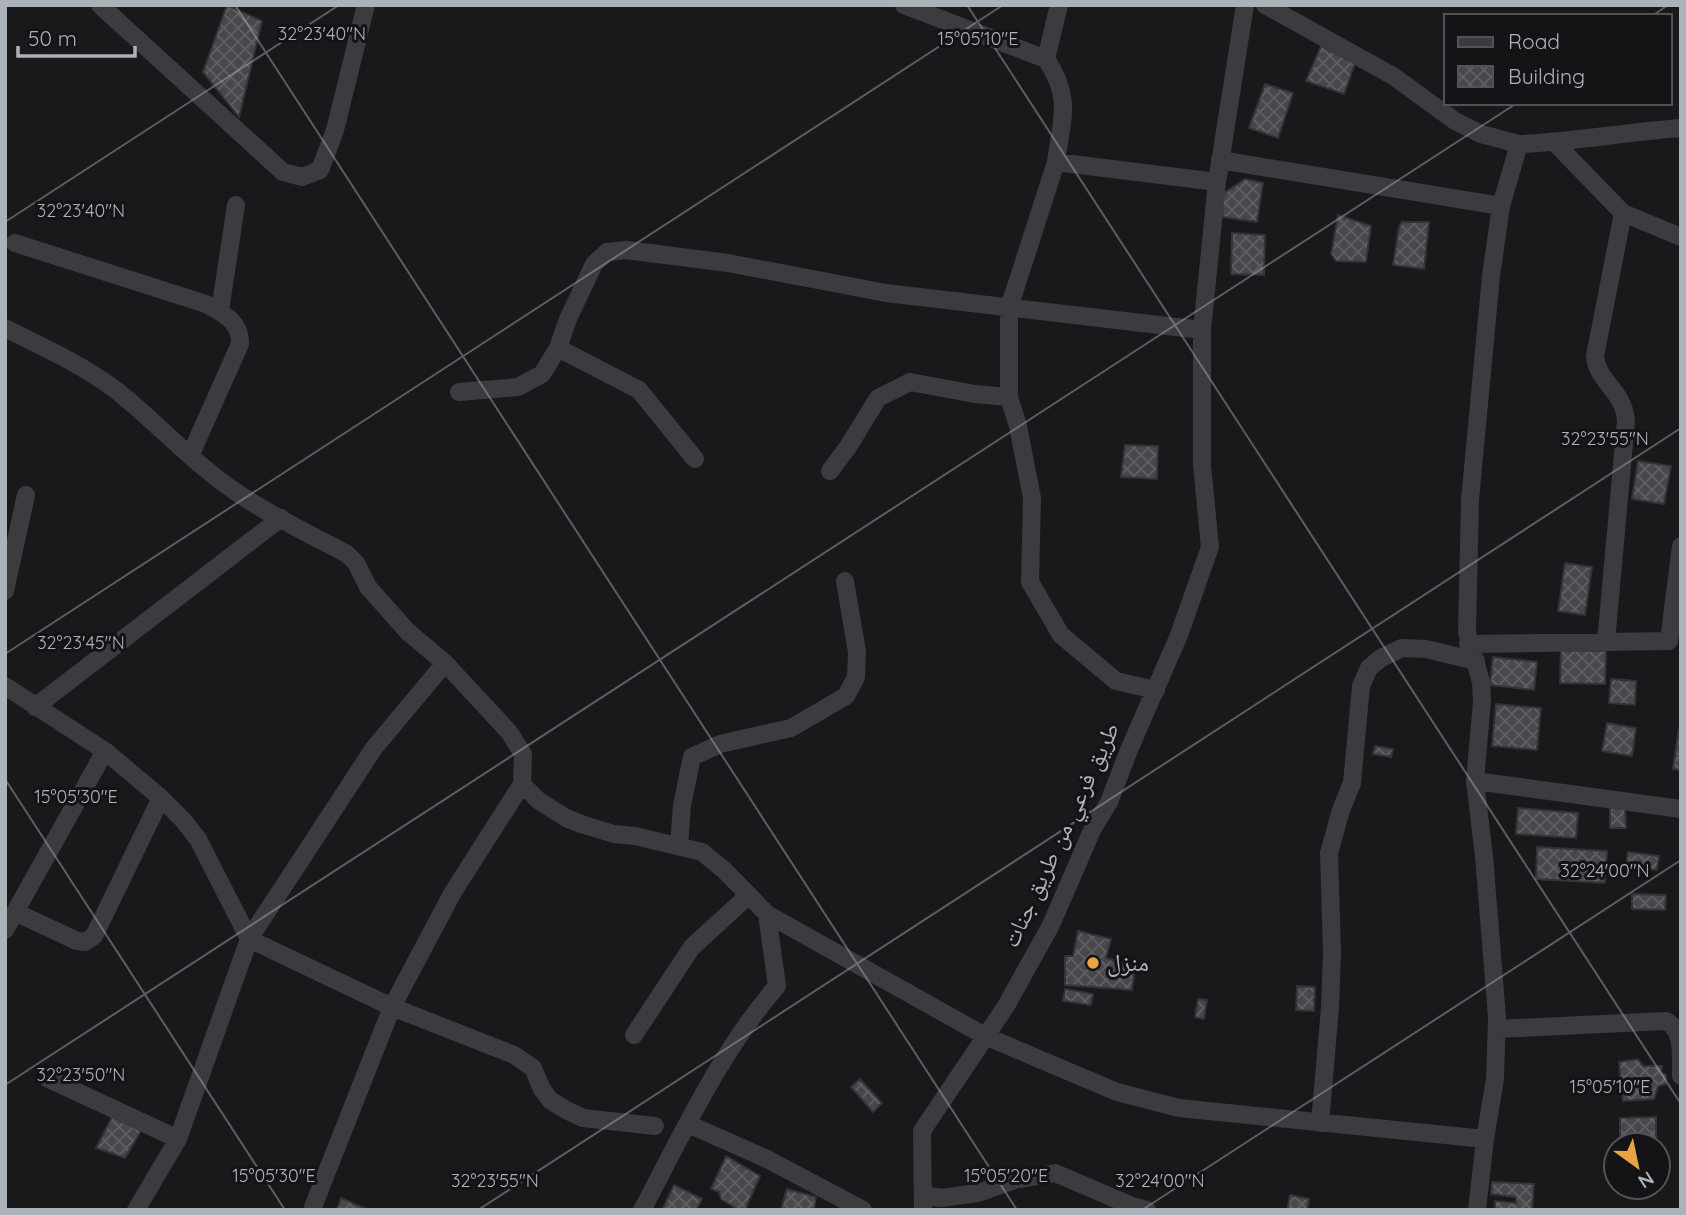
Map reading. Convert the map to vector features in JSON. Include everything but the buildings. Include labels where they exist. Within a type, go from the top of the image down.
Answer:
[{"type":"street","points":[[100,5],[283,172],[302,177],[320,170],[335,130],[366,5]]},
{"type":"street","points":[[904,5],[1046,59],[1059,78],[1064,102],[1056,162],[1009,307],[1009,397],[1018,426],[1032,498],[1030,582],[1061,635],[1116,681],[1156,690]]},
{"type":"street","points":[[1046,59],[1059,5]]},
{"type":"street","name":"طريق فرعي من طريق جنات","points":[[923,1203],[922,1131],[1006,1006],[1051,925],[1093,828],[1109,802],[1179,635],[1210,547],[1202,465],[1202,330],[1217,182],[1245,5]]},
{"type":"street","points":[[1265,5],[1393,76],[1455,121],[1481,134],[1519,144],[1555,143],[1630,131],[1681,128]]},
{"type":"street","points":[[1555,143],[1623,213],[1681,237]]},
{"type":"street","points":[[1477,1210],[1495,1079],[1497,1029],[1484,856],[1475,781],[1482,701],[1467,632],[1471,500],[1489,289],[1501,206],[1519,144]]},
{"type":"street","points":[[1220,160],[1501,206]]},
{"type":"street","points":[[1056,162],[1217,182]]},
{"type":"street","points":[[220,312],[236,205]]},
{"type":"street","points":[[1606,642],[1626,421],[1625,406],[1599,370],[1595,356],[1623,213]]},
{"type":"street","points":[[15,243],[206,304],[230,318],[241,335],[240,344],[190,456]]},
{"type":"street","points":[[459,392],[518,387],[542,374],[558,348],[568,319],[594,264],[607,252],[626,250],[728,263],[886,293],[1202,330]]},
{"type":"street","points":[[5,328],[74,363],[113,389],[227,486],[346,554],[360,569],[368,587],[408,632],[445,663],[509,732],[523,754],[522,784],[453,892],[392,1007],[313,1207]]},
{"type":"street","points":[[558,348],[639,390],[695,459]]},
{"type":"street","points":[[830,471],[878,398],[910,382],[975,394],[1009,397]]},
{"type":"street","points":[[5,591],[26,495]]},
{"type":"street","points":[[35,707],[281,518]]},
{"type":"street","points":[[1320,1123],[1332,953],[1329,853],[1352,783],[1361,686],[1369,668],[1381,658],[1402,648],[1472,652],[1606,642],[1675,642],[1681,546]]},
{"type":"street","points":[[679,846],[682,804],[692,757],[720,744],[791,728],[846,696],[856,677],[857,652],[845,581]]},
{"type":"street","points":[[136,1210],[178,1139],[249,939],[374,748],[445,663]]},
{"type":"street","points":[[5,687],[105,751],[161,798],[198,839],[249,939],[392,1007],[524,1060],[533,1068],[550,1100],[583,1118],[655,1126]]},
{"type":"street","points":[[5,930],[105,751]]},
{"type":"street","points":[[1475,781],[1681,809]]},
{"type":"street","points":[[522,784],[538,800],[566,818],[614,834],[635,836],[702,852],[767,914],[985,1036],[1117,1092],[1179,1108],[1485,1139]]},
{"type":"street","points":[[15,912],[77,941],[85,942],[94,936],[161,798]]},
{"type":"street","points":[[634,1035],[692,947],[749,895]]},
{"type":"street","points":[[642,1210],[723,1059],[752,1015],[777,986],[767,914]]},
{"type":"street","points":[[1497,1029],[1665,1021],[1674,1026],[1679,1035],[1681,1076]]},
{"type":"street","points":[[47,1077],[178,1139]]},
{"type":"street","points":[[688,1124],[765,1158],[863,1210]]},
{"type":"street","points":[[923,1203],[978,1193],[1016,1180],[1055,1174],[1137,1209]]},
{"type":"place","name":"منزل","points":[[1093,963]]}]
